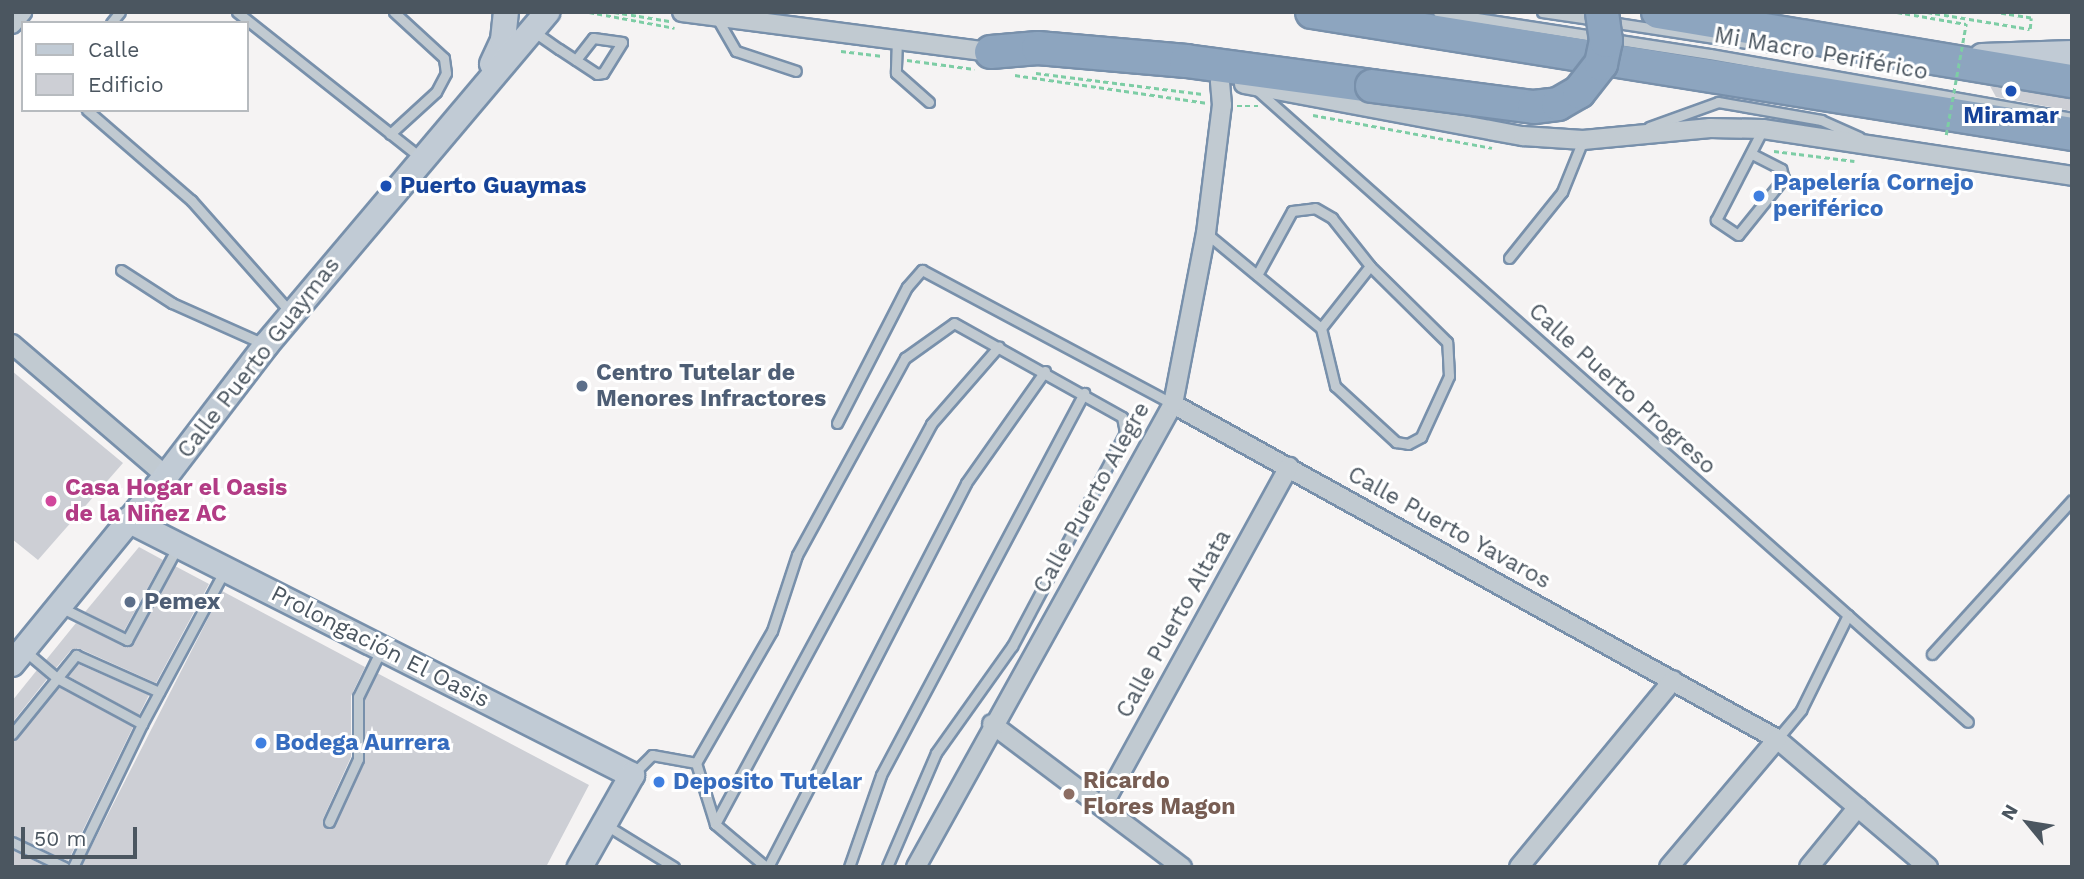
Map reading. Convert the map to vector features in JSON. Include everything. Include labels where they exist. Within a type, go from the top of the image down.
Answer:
[{"type":"highway","points":[[1312,12],[1956,127],[2072,156]]},
{"type":"highway","points":[[991,52],[1038,48],[1186,61],[1534,107],[1558,104],[1579,92],[1601,64],[1606,41],[1602,12]]},
{"type":"highway","points":[[1658,12],[1942,57],[2072,81]]},
{"type":"highway","points":[[1716,12],[1747,26]]},
{"type":"highway","points":[[1956,127],[2072,134]]},
{"type":"street","points":[[12,24],[22,12]]},
{"type":"street","name":"Calle Puerto Guaymas","points":[[481,87],[503,40],[506,12]]},
{"type":"street","points":[[682,12],[718,20],[897,37],[991,52],[1250,85],[1522,136],[1583,140],[1630,134],[1763,129],[2072,176]]},
{"type":"street","name":"Calle Puerto Guaymas","points":[[18,657],[166,476],[291,313],[539,21]]},
{"type":"street","points":[[1942,57],[2072,53]]},
{"type":"street","name":"Calle Puerto Alegre","points":[[916,867],[992,724],[1173,404],[1206,233],[1222,105],[1220,81]]},
{"type":"street","points":[[12,344],[166,476]]},
{"type":"street","name":"Calle Puerto Yavaros","points":[[1173,404],[1777,739],[1928,867]]},
{"type":"street","name":"Calle Puerto Altata","points":[[1103,805],[1289,467]]},
{"type":"street","name":"Prolongación El Oasis","points":[[128,520],[632,775]]},
{"type":"street","points":[[1519,867],[1673,680]]},
{"type":"street","points":[[992,724],[1182,867]]},
{"type":"street","points":[[1668,867],[1777,739]]},
{"type":"street","points":[[580,867],[632,775]]},
{"type":"street","points":[[1810,867],[1858,807]]},
{"type":"lane","points":[[237,12],[421,158]]},
{"type":"lane","points":[[390,134],[436,92],[446,73],[444,58],[394,12]]},
{"type":"lane","name":"Mi Macro Periférico","points":[[1438,12],[1710,54],[2072,118]]},
{"type":"lane","name":"Mi Macro Periférico","points":[[1542,12],[1795,51]]},
{"type":"lane","points":[[718,20],[736,51],[796,71]]},
{"type":"lane","points":[[539,21],[576,60],[601,75],[622,42],[593,38],[576,60]]},
{"type":"lane","points":[[897,37],[896,73],[929,102]]},
{"type":"lane","name":"Calle Puerto Progreso","points":[[1250,85],[1968,722]]},
{"type":"lane","points":[[1630,134],[1718,102],[1821,120],[1880,147]]},
{"type":"lane","points":[[90,112],[191,200],[291,313]]},
{"type":"lane","points":[[1752,154],[1781,169],[1784,178],[1738,235],[1716,220],[1763,129]]},
{"type":"lane","points":[[1509,258],[1562,192],[1583,140]]},
{"type":"lane","points":[[1206,233],[1321,328],[1335,386],[1396,442],[1408,444],[1421,437],[1449,376],[1447,342],[1370,266],[1332,218],[1315,208],[1292,211],[1257,275]]},
{"type":"lane","points":[[1321,328],[1370,266]]},
{"type":"lane","points":[[121,270],[172,303],[265,345]]},
{"type":"lane","name":"Calle Puerto Yavaros","points":[[837,423],[907,286],[922,270],[1173,404]]},
{"type":"lane","points":[[887,867],[936,753],[1012,646],[1125,433],[1122,417],[1045,370],[954,323],[905,358],[797,555],[772,631],[696,763],[715,824],[767,867],[966,483],[1045,370]]},
{"type":"lane","points":[[715,824],[931,424],[999,346]]},
{"type":"lane","points":[[849,867],[881,775],[1084,393]]},
{"type":"lane","points":[[1932,654],[2072,500]]},
{"type":"lane","points":[[58,606],[120,640],[127,640],[178,545]]},
{"type":"lane","points":[[74,867],[142,724],[225,569]]},
{"type":"lane","points":[[1777,739],[1801,710],[1848,615]]},
{"type":"lane","points":[[329,822],[358,759],[358,697],[382,648]]},
{"type":"lane","points":[[12,734],[57,678],[81,654],[159,692]]},
{"type":"lane","points":[[18,657],[142,724]]},
{"type":"lane","points":[[632,775],[652,755],[696,763]]},
{"type":"lane","points":[[604,824],[674,867]]},
{"type":"lane","points":[[12,842],[64,867]]},
{"type":"path","points":[[1896,12],[1966,23],[1956,127]]},
{"type":"path","points":[[1927,12],[2030,29],[2031,18],[1993,12]]},
{"type":"building","name":"Miramar","points":[[1990,86],[2072,99],[2072,111],[1996,97]]},
{"type":"building","name":"Casa Hogar el Oasis de la Niñez AC","points":[[12,371],[123,463],[38,560],[12,539]]},
{"type":"building","points":[[139,547],[163,560],[124,631],[85,612]]},
{"type":"building","points":[[175,566],[209,584],[156,683],[78,648],[71,650],[56,668],[46,660],[76,623],[124,646],[131,645]]},
{"type":"building","name":"Bodega Aurrera","points":[[222,591],[365,667],[351,696],[351,757],[323,819],[324,827],[335,825],[365,761],[365,699],[377,673],[589,785],[546,867],[81,867]]},
{"type":"building","points":[[78,664],[149,695],[139,715],[68,676]]},
{"type":"building","points":[[37,670],[47,679],[12,723],[12,701]]},
{"type":"building","points":[[59,687],[133,727],[68,861],[12,835],[12,741]]},
{"type":"building","points":[[12,850],[47,867],[12,867]]},
{"type":"place","name":"Miramar","points":[[2011,91]]},
{"type":"place","name":"Puerto Guaymas","points":[[386,186]]},
{"type":"place","name":"Papelería Cornejo periférico","points":[[1759,196]]},
{"type":"place","name":"Centro Tutelar de Menores Infractores","points":[[582,386]]},
{"type":"place","name":"Casa Hogar el Oasis de la Niñez AC","points":[[51,501]]},
{"type":"place","name":"Pemex","points":[[130,602]]},
{"type":"place","name":"Bodega Aurrera","points":[[261,743]]},
{"type":"place","name":"Deposito Tutelar","points":[[659,782]]},
{"type":"place","name":"Ricardo Flores Magon","points":[[1069,794]]}]
